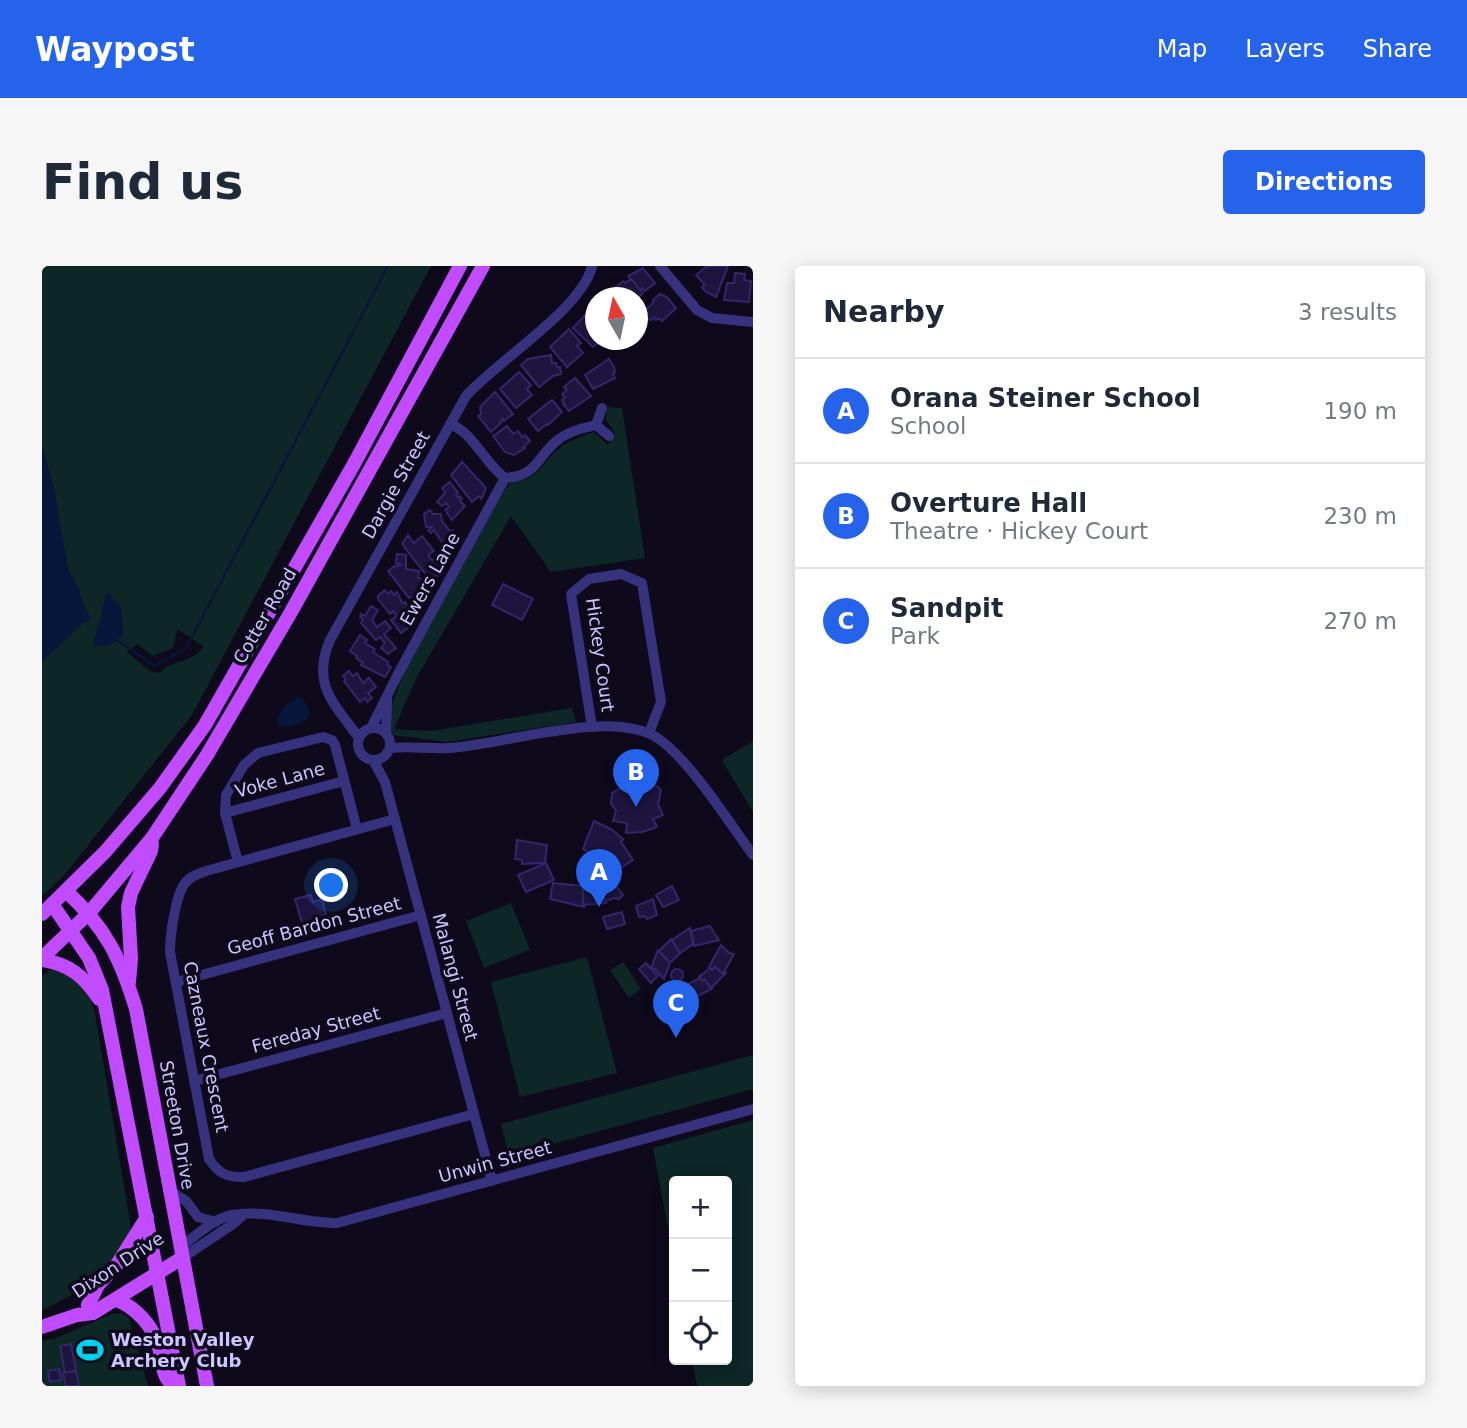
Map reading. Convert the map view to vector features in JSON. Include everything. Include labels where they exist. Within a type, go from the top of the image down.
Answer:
[{"type":"main road","name":"Cotter Road","points":[[47,909],[105,852],[160,788],[205,725],[354,464],[460,266]]},
{"type":"main road","name":"Cotter Road","points":[[42,959],[89,913],[152,838],[220,735],[482,266]]},
{"type":"main road","points":[[128,984],[131,959],[126,915],[131,893],[151,851],[152,838]]},
{"type":"main road","name":"Streeton Drive","points":[[66,891],[89,913],[107,936],[136,1009],[207,1386]]},
{"type":"main road","points":[[47,909],[71,929],[89,958],[102,990],[179,1386]]},
{"type":"main road","points":[[42,959],[74,970],[104,1005]]},
{"type":"main road","points":[[83,1310],[98,1285],[116,1266],[146,1217]]},
{"type":"main road","name":"Dixon Drive","points":[[42,1327],[83,1310],[181,1252]]},
{"type":"main road","name":"Dixon Drive","points":[[83,1310],[93,1313],[117,1300],[156,1268]]},
{"type":"main road","points":[[117,1300],[136,1311],[147,1325],[158,1343],[165,1378],[173,1386]]},
{"type":"street","name":"Dargie Street","points":[[577,295],[584,278],[585,266]]},
{"type":"street","name":"Dargie Street","points":[[373,760],[360,752],[366,732],[350,725],[326,691],[322,673],[324,654],[466,396],[481,379],[566,308],[587,280],[592,266]]},
{"type":"street","points":[[660,266],[697,310],[712,318],[753,322]]},
{"type":"street","points":[[596,425],[602,408]]},
{"type":"street","points":[[450,424],[463,430],[494,470],[505,478],[527,474],[558,440],[579,429],[596,425]]},
{"type":"street","points":[[596,425],[609,436]]},
{"type":"street","name":"Ewers Lane","points":[[366,732],[505,478]]},
{"type":"street","name":"Hickey Court","points":[[649,733],[661,702],[642,583],[621,574],[589,579],[571,594],[592,727],[616,726],[649,733],[679,756],[753,855]]},
{"type":"street","name":"Ewers Lane","points":[[387,697],[388,744]]},
{"type":"street","points":[[388,744],[448,748],[592,727]]},
{"type":"street","points":[[366,732],[382,729],[388,744]]},
{"type":"street","points":[[237,862],[225,813],[226,794],[244,765],[258,753],[328,738],[335,746],[356,829]]},
{"type":"street","points":[[373,760],[388,744]]},
{"type":"street","name":"Malangi Street","points":[[385,782],[388,744]]},
{"type":"street","name":"Malangi Street","points":[[373,760],[385,782],[492,1181]]},
{"type":"street","name":"Voke Lane","points":[[225,813],[344,781]]},
{"type":"street","name":"Cazneaux Crescent","points":[[395,819],[237,862],[193,876],[183,886],[170,933],[170,952],[209,1159],[217,1171],[227,1177],[244,1177],[474,1114]]},
{"type":"street","name":"Geoff Bardon Street","points":[[176,982],[421,915]]},
{"type":"street","name":"Fereday Street","points":[[194,1081],[447,1013]]},
{"type":"street","name":"Unwin Street","points":[[181,1252],[216,1222],[230,1215],[263,1213],[315,1223],[337,1223],[753,1109]]},
{"type":"street","points":[[169,1190],[186,1201],[198,1217],[216,1222]]},
{"type":"street","points":[[181,1252],[233,1224],[243,1215]]},
{"type":"green space","points":[[42,266],[431,266],[192,715],[62,878],[42,896]],"holes":[[[177,629],[204,647],[192,657],[169,666],[160,673],[150,671],[127,652],[138,644],[152,656],[173,648]]]},
{"type":"green space","points":[[607,407],[622,408],[645,558],[551,572],[511,516],[417,677],[394,729],[431,731],[572,708],[576,722],[446,742],[393,735],[389,725],[391,706],[404,673],[500,497],[511,482],[532,476],[559,448],[573,440],[594,432],[608,445],[615,433],[606,420]]},
{"type":"green space","points":[[753,741],[753,812],[722,760]]},
{"type":"green space","points":[[511,903],[530,950],[484,968],[466,921]]},
{"type":"green space","points":[[587,957],[617,1073],[520,1097],[491,982]]},
{"type":"green space","points":[[623,962],[641,989],[629,998],[610,970]]},
{"type":"green space","points":[[59,969],[83,986],[95,1013],[132,1233],[93,1279],[71,1295],[42,1310],[42,976],[49,970]]},
{"type":"green space","points":[[753,1055],[753,1089],[509,1156],[501,1124]]},
{"type":"green space","points":[[753,1120],[753,1386],[697,1386],[693,1365],[732,1365],[732,1176],[669,1176],[669,1234],[653,1148]]},
{"type":"green space","name":"Weston Valley Archery Club","points":[[121,1313],[129,1318],[148,1386],[42,1386],[42,1341]]},
{"type":"water","points":[[42,446],[54,488],[68,569],[90,616],[89,622],[83,623],[42,662]]},
{"type":"water","points":[[107,591],[121,608],[123,635],[109,646],[93,645]]},
{"type":"water","points":[[297,698],[302,698],[311,713],[309,717],[291,726],[277,724],[283,708]]},
{"type":"building","points":[[707,266],[728,266],[716,297],[705,291],[702,287],[705,285],[696,275]]},
{"type":"building","points":[[643,268],[655,283],[648,289],[637,287],[628,276]]},
{"type":"building","points":[[735,273],[745,274],[744,280],[751,281],[749,302],[724,300],[727,283],[734,283]]},
{"type":"building","points":[[631,279],[638,287],[616,287],[623,281],[625,283]]},
{"type":"building","points":[[660,294],[667,297],[676,308],[662,321],[654,317],[648,319],[648,308]]},
{"type":"building","points":[[585,315],[585,339],[573,328]]},
{"type":"building","points":[[569,329],[581,343],[577,346],[583,353],[567,367],[550,347]]},
{"type":"building","points":[[551,355],[552,363],[560,367],[561,374],[553,376],[539,387],[521,365],[528,359]]},
{"type":"building","points":[[609,359],[614,367],[615,378],[593,389],[585,375]]},
{"type":"building","points":[[519,372],[531,385],[527,389],[532,395],[516,408],[500,389]]},
{"type":"building","points":[[575,378],[591,396],[569,411],[563,404],[565,397],[562,394],[567,390],[564,387]]},
{"type":"building","points":[[495,392],[513,414],[504,421],[503,419],[491,432],[478,416],[481,414],[480,407]]},
{"type":"building","points":[[552,400],[562,412],[538,431],[528,419]]},
{"type":"building","points":[[507,426],[513,434],[518,431],[530,441],[514,455],[505,452],[493,436]]},
{"type":"building","points":[[462,462],[486,488],[481,499],[479,496],[472,502],[451,475]]},
{"type":"building","points":[[450,482],[465,506],[452,520],[445,510],[449,507],[446,503],[442,506],[437,502],[445,493],[442,488]]},
{"type":"building","points":[[430,510],[433,514],[441,514],[442,521],[450,531],[453,530],[455,541],[443,544],[434,530],[431,533],[428,530],[432,527],[426,527],[424,514]]},
{"type":"building","points":[[408,535],[414,543],[422,536],[434,551],[428,555],[432,560],[438,556],[444,564],[438,576],[430,580],[402,544]]},
{"type":"building","points":[[397,554],[406,555],[406,569],[419,571],[418,578],[425,579],[425,587],[429,587],[428,598],[409,598],[388,571],[402,565],[396,563]]},
{"type":"building","points":[[503,584],[533,599],[522,620],[492,605]]},
{"type":"building","points":[[385,590],[394,595],[397,592],[402,603],[405,602],[409,608],[406,610],[412,618],[407,623],[412,625],[401,633],[391,620],[397,616],[393,611],[390,614],[378,599]]},
{"type":"building","points":[[371,606],[378,610],[372,620],[377,627],[385,621],[391,628],[384,634],[396,648],[388,654],[381,648],[385,643],[380,637],[376,640],[361,623],[361,614],[365,616]]},
{"type":"building","points":[[360,635],[367,640],[365,643],[375,649],[373,652],[391,667],[385,677],[361,665],[363,663],[350,651]]},
{"type":"building","points":[[349,671],[353,676],[357,673],[363,683],[369,678],[376,687],[368,693],[372,698],[367,702],[365,698],[360,702],[344,681],[346,680],[343,676]]},
{"type":"building","points":[[644,783],[657,786],[661,790],[658,804],[663,815],[653,819],[657,827],[626,833],[627,823],[613,821],[616,810],[611,804],[612,793],[623,787]]},
{"type":"building","points":[[594,821],[611,829],[623,839],[621,842],[633,860],[611,874],[600,859],[583,849]]},
{"type":"building","points":[[517,840],[547,845],[545,863],[522,864],[522,860],[515,859]]},
{"type":"building","points":[[546,863],[554,880],[526,892],[518,875]]},
{"type":"building","points":[[612,881],[623,895],[619,899],[613,898],[605,902],[597,885]]},
{"type":"building","points":[[553,883],[582,886],[584,907],[550,899]]},
{"type":"building","points":[[597,885],[606,903],[583,905],[583,889]]},
{"type":"building","points":[[672,886],[679,900],[663,907],[656,895]]},
{"type":"building","points":[[311,895],[313,902],[322,899],[327,919],[303,926],[295,899]]},
{"type":"building","points":[[653,899],[657,915],[647,919],[645,916],[639,917],[636,906]]},
{"type":"building","points":[[622,912],[625,924],[607,929],[603,917]]},
{"type":"building","points":[[710,926],[719,940],[694,946],[691,931]]},
{"type":"building","points":[[690,928],[693,944],[680,953],[672,940]]},
{"type":"building","points":[[671,939],[680,953],[670,963],[659,951]]},
{"type":"building","points":[[721,945],[734,954],[723,974],[715,967],[712,970],[709,967]]},
{"type":"building","points":[[658,950],[670,963],[664,979],[651,968]]},
{"type":"building","points":[[646,963],[658,976],[651,983],[639,969]]},
{"type":"building","points":[[715,967],[723,974],[726,973],[711,988],[699,977]]},
{"type":"building","points":[[672,970],[682,970],[682,980],[672,980]]},
{"type":"building","points":[[700,978],[713,988],[694,998],[686,985]]},
{"type":"building","points":[[685,986],[694,998],[698,999],[678,1004],[670,989]]},
{"type":"building","points":[[71,1344],[76,1370],[65,1373],[60,1346]]},
{"type":"building","points":[[59,1369],[61,1380],[50,1382],[48,1371]]},
{"type":"building","points":[[76,1371],[79,1386],[66,1386],[63,1373]]},
{"type":"waterway","points":[[117,640],[155,666],[186,648],[388,266]]},
{"type":"place","name":"Overture Hall","points":[[636,807]]},
{"type":"place","name":"Orana Steiner School","points":[[599,907]]},
{"type":"place","name":"Sandpit","points":[[676,1038]]},
{"type":"place","name":"Weston Valley Archery Club","points":[[90,1350]]}]
